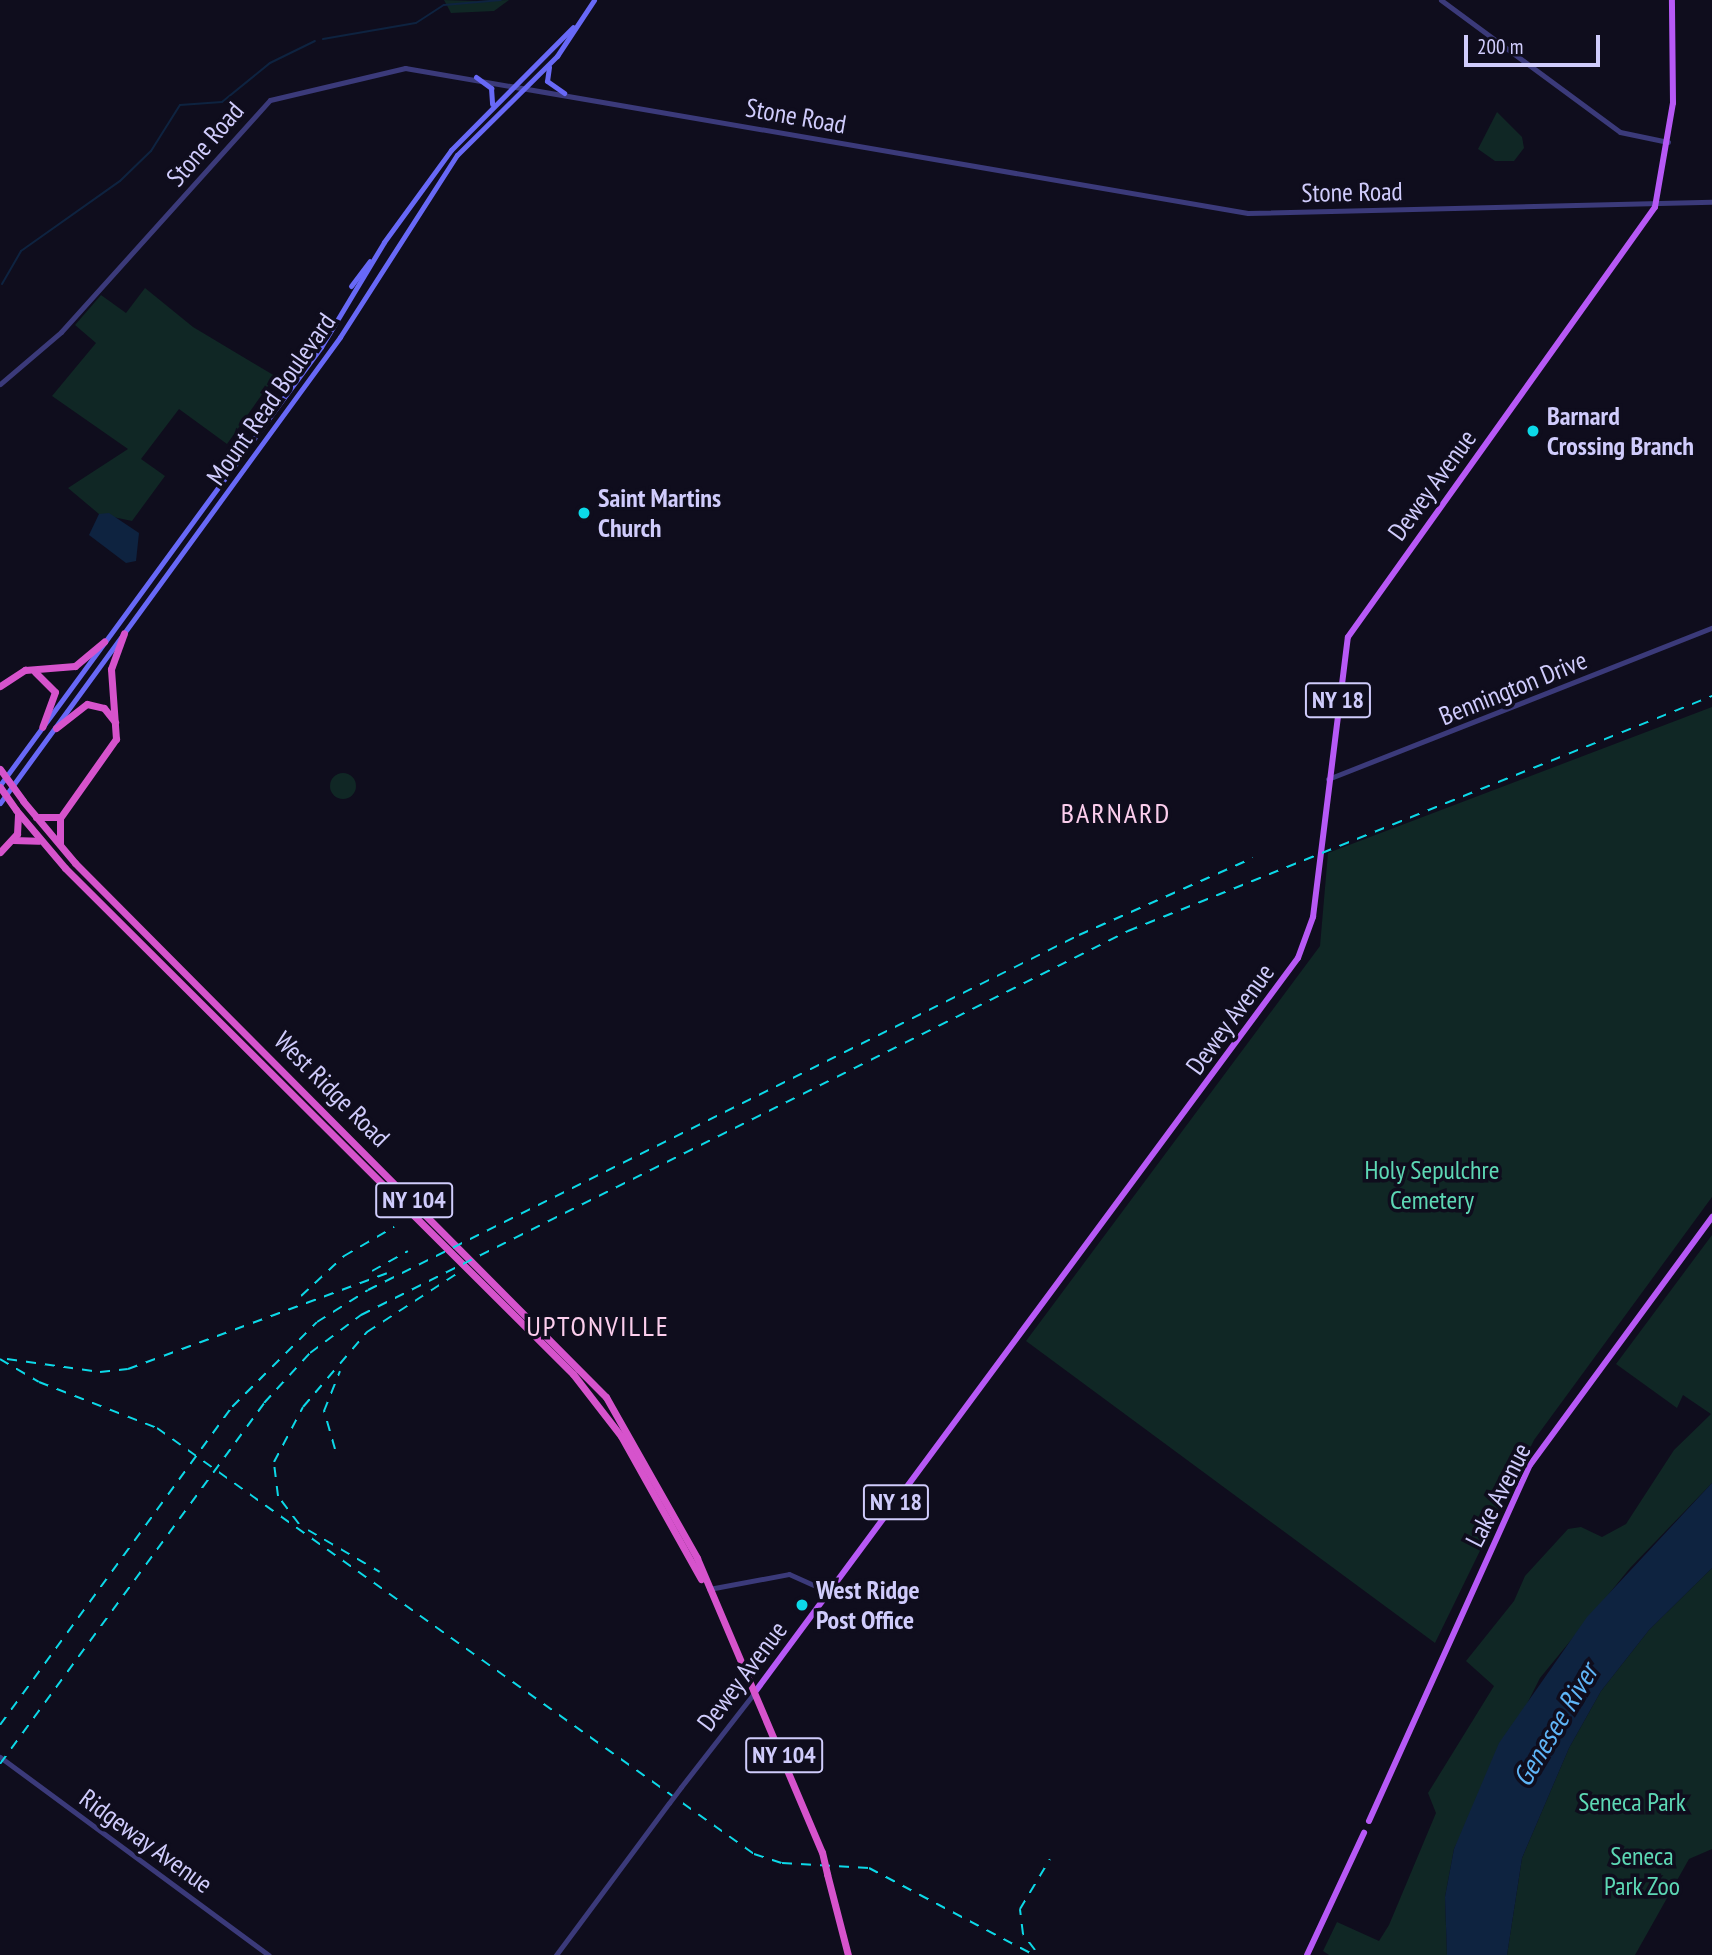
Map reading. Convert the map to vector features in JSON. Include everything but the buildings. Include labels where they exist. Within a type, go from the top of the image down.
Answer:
[{"type":"highway","points":[[63,851],[56,832],[63,814],[117,733],[111,669],[124,633]]},
{"type":"highway","points":[[0,686],[20,671],[71,667],[104,642]]},
{"type":"highway","points":[[20,671],[40,673],[54,687],[42,727]]},
{"type":"highway","points":[[56,728],[78,707],[92,704],[110,713],[117,733]]},
{"type":"highway","name":"West Ridge Road","points":[[0,769],[63,851],[580,1367],[653,1472],[755,1692],[822,1852],[848,1955]]},
{"type":"highway","name":"West Ridge Road","points":[[0,786],[44,846],[573,1374],[621,1436],[708,1590]]},
{"type":"highway","points":[[0,852],[12,841],[20,825],[16,810]]},
{"type":"highway","points":[[33,815],[49,821],[63,814]]},
{"type":"highway","points":[[12,841],[27,837],[44,846]]},
{"type":"main road","name":"Mount Read Boulevard","points":[[0,803],[341,337],[457,155],[553,61],[594,0]]},
{"type":"main road","name":"Dewey Avenue","points":[[755,1692],[1293,967],[1313,917],[1342,663],[1352,630],[1657,203],[1668,142],[1675,75],[1672,0]]},
{"type":"main road","name":"Mount Read Boulevard","points":[[0,786],[327,337],[384,242],[489,110],[577,23]]},
{"type":"main road","points":[[553,61],[547,81],[564,93]]},
{"type":"main road","points":[[477,77],[494,92],[489,110]]},
{"type":"main road","points":[[351,286],[384,242]]},
{"type":"main road","name":"Lake Avenue","points":[[1369,1821],[1530,1465],[1712,1217]]},
{"type":"main road","points":[[1309,1952],[1364,1833]]},
{"type":"street","points":[[1441,0],[1620,132],[1668,142]]},
{"type":"street","name":"Stone Road","points":[[0,384],[61,332],[275,96],[405,68],[477,77],[1217,208],[1323,212],[1712,202]]},
{"type":"street","name":"Bennington Drive","points":[[1328,779],[1712,628]]},
{"type":"street","points":[[708,1590],[789,1574],[829,1592]]},
{"type":"street","name":"Dewey Avenue","points":[[556,1955],[755,1692]]},
{"type":"street","name":"Ridgeway Avenue","points":[[0,1758],[269,1955]]},
{"type":"street","points":[[1309,1952],[1317,1955]]},
{"type":"green space","points":[[444,0],[509,0],[494,11],[451,13]]},
{"type":"green space","points":[[1497,112],[1522,137],[1524,148],[1514,161],[1495,161],[1478,149]]},
{"type":"green space","points":[[145,288],[193,327],[275,376],[227,444],[179,409],[141,459],[165,476],[132,521],[99,514],[68,488],[128,449],[52,396],[96,343],[75,325],[101,295],[126,313]]},
{"type":"green space","name":"Holy Sepulchre Cemetery","points":[[1712,707],[1712,1197],[1534,1440],[1435,1643],[1026,1341],[1320,946],[1328,853]]},
{"type":"green space","points":[[343,773],[352,777],[356,786],[352,795],[343,799],[334,795],[330,786],[334,777]]},
{"type":"green space","points":[[1712,1235],[1712,1483],[1630,1568],[1540,1678],[1454,1849],[1445,1897],[1447,1955],[1329,1955],[1323,1951],[1337,1922],[1379,1941],[1389,1925],[1436,1813],[1428,1793],[1494,1686],[1466,1661],[1514,1601],[1525,1576],[1568,1529],[1581,1527],[1602,1537],[1626,1524],[1674,1450],[1711,1414],[1683,1395],[1677,1408],[1616,1364]]},
{"type":"green space","name":"Seneca Park","points":[[1712,1568],[1712,1849],[1689,1859],[1635,1955],[1507,1955],[1522,1858],[1569,1748],[1601,1691],[1649,1630]]},
{"type":"water","points":[[109,513],[139,533],[136,561],[126,563],[89,535],[99,514]]},
{"type":"water","name":"Genesee River","points":[[1712,1483],[1712,1568],[1649,1630],[1601,1691],[1569,1748],[1522,1858],[1507,1955],[1447,1955],[1445,1897],[1454,1849],[1499,1743],[1587,1617]]},
{"type":"waterway","points":[[323,39],[416,23],[444,5],[501,0]]},
{"type":"waterway","points":[[2,284],[21,251],[120,181],[151,151],[180,105],[222,102],[270,63],[315,41]]},
{"type":"railway","points":[[0,1764],[264,1403],[310,1353],[361,1315],[1128,931],[1712,696]]},
{"type":"railway","points":[[0,1725],[232,1407],[317,1322],[368,1290],[1079,935],[1253,858]]},
{"type":"railway","points":[[301,1296],[344,1256],[394,1227]]},
{"type":"railway","points":[[372,1271],[408,1251]]},
{"type":"railway","points":[[299,1524],[278,1496],[274,1462],[303,1407],[367,1332],[461,1271]]},
{"type":"railway","points":[[7,1359],[100,1372],[128,1369],[387,1273]]},
{"type":"railway","points":[[0,1359],[39,1382],[157,1428],[754,1854],[782,1863],[869,1868],[1034,1955]]},
{"type":"railway","points":[[335,1449],[324,1411],[340,1371]]},
{"type":"railway","points":[[308,1530],[380,1572]]},
{"type":"railway","points":[[1035,1950],[1023,1934],[1020,1909],[1050,1859]]},
{"type":"place","name":"Barnard Crossing Branch","points":[[1533,431]]},
{"type":"place","name":"Saint Martins Church","points":[[584,513]]},
{"type":"place","name":"West Ridge Post Office","points":[[802,1605]]},
{"type":"district","name":"BARNARD","points":[[1116,813]]},
{"type":"district","name":"UPTONVILLE","points":[[598,1326]]},
{"type":"park label","name":"Seneca Park Zoo","points":[[1642,1871]]}]
